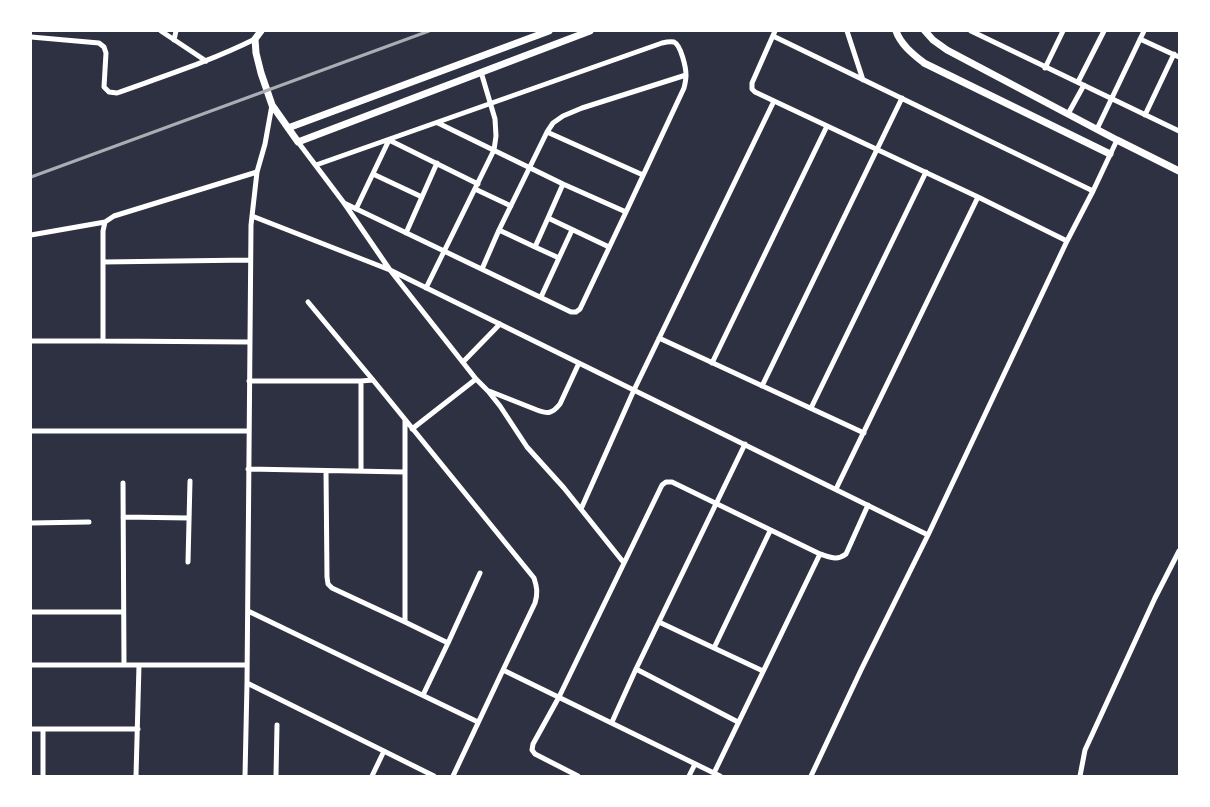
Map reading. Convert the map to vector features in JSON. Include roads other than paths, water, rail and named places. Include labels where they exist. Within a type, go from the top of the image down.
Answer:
[{"type":"street","points":[[161,31],[206,61]]},
{"type":"street","points":[[174,40],[176,31]]},
{"type":"street","points":[[31,37],[99,43],[104,47],[106,53],[104,86],[109,92],[117,93],[232,51],[255,39],[261,31]]},
{"type":"street","points":[[288,128],[549,31]]},
{"type":"street","points":[[298,142],[590,31]]},
{"type":"street","points":[[847,31],[863,80]]},
{"type":"street","points":[[896,31],[909,51],[924,63],[1110,154]]},
{"type":"street","points":[[925,31],[933,40],[947,50],[1179,171]]},
{"type":"street","points":[[971,31],[981,33],[1046,68],[1178,129]]},
{"type":"street","points":[[1068,114],[1104,31]]},
{"type":"street","points":[[1097,129],[1144,31]]},
{"type":"street","points":[[1046,68],[1061,32]]},
{"type":"street","points":[[1067,241],[978,196],[755,92],[752,88],[752,83],[774,34],[863,80],[1093,191]]},
{"type":"street","points":[[255,39],[256,53],[272,104],[288,128],[344,203],[390,270],[500,406],[527,447],[564,488],[624,563]]},
{"type":"street","points":[[1140,39],[1176,56],[1145,115]]},
{"type":"street","points":[[316,165],[668,42],[674,42],[679,46],[686,75],[684,88],[580,309],[576,312],[571,312],[344,203]]},
{"type":"street","points":[[426,288],[494,150],[496,136],[495,119],[482,72]]},
{"type":"street","points":[[482,269],[499,230],[553,123],[563,116],[582,108],[686,75]]},
{"type":"street","points":[[762,386],[902,98]]},
{"type":"street","points":[[581,509],[634,390],[774,101]]},
{"type":"street","points":[[245,776],[250,260],[257,172],[265,144],[272,104]]},
{"type":"street","points":[[438,123],[563,184],[626,212]]},
{"type":"street","points":[[712,362],[827,126]]},
{"type":"street","points":[[548,132],[643,175]]},
{"type":"street","points":[[389,140],[478,184]]},
{"type":"street","points":[[356,209],[389,140]]},
{"type":"street","points":[[811,776],[860,670],[928,535],[1067,241],[1118,140]]},
{"type":"street","points":[[406,233],[437,163]]},
{"type":"street","points":[[31,235],[105,222],[114,216],[257,172]]},
{"type":"street","points":[[811,408],[926,172]]},
{"type":"street","points":[[373,174],[422,197]]},
{"type":"street","points":[[535,247],[563,184]]},
{"type":"street","points":[[475,190],[512,206]]},
{"type":"street","points":[[836,489],[978,196]]},
{"type":"street","points":[[252,216],[390,270],[928,535]]},
{"type":"street","points":[[548,218],[609,247]]},
{"type":"street","points":[[102,341],[103,231],[105,222]]},
{"type":"street","points":[[499,230],[559,258]]},
{"type":"street","points":[[541,297],[572,230]]},
{"type":"street","points":[[103,262],[250,260]]},
{"type":"street","points":[[308,302],[534,578],[537,586],[538,594],[535,603],[453,776]]},
{"type":"street","points":[[463,362],[500,324]]},
{"type":"street","points":[[659,338],[864,433]]},
{"type":"street","points":[[31,341],[250,342]]},
{"type":"street","points":[[488,391],[537,410],[551,412],[556,410],[560,404],[579,363]]},
{"type":"street","points":[[412,429],[476,378]]},
{"type":"street","points":[[250,381],[373,380]]},
{"type":"street","points":[[361,381],[362,471]]},
{"type":"street","points":[[405,420],[405,622]]},
{"type":"street","points":[[31,431],[249,431]]},
{"type":"street","points":[[612,722],[745,444]]},
{"type":"street","points":[[248,469],[406,472]]},
{"type":"street","points":[[326,470],[328,584],[332,588],[448,643]]},
{"type":"street","points":[[188,562],[190,482]]},
{"type":"street","points":[[578,776],[535,754],[532,750],[533,744],[559,697],[662,485],[666,482],[672,482],[770,531],[820,554],[834,558],[840,558],[846,554],[868,505]]},
{"type":"street","points":[[122,483],[124,665]]},
{"type":"street","points":[[123,517],[189,518]]},
{"type":"street","points":[[31,523],[89,522]]},
{"type":"street","points":[[714,648],[770,531]]},
{"type":"street","points":[[1080,776],[1085,750],[1155,598],[1179,551]]},
{"type":"street","points":[[714,773],[820,554]]},
{"type":"street","points":[[422,695],[480,574]]},
{"type":"street","points":[[248,611],[478,722]]},
{"type":"street","points":[[31,612],[123,612]]},
{"type":"street","points":[[659,622],[764,670]]},
{"type":"street","points":[[31,665],[247,665]]},
{"type":"street","points":[[136,776],[139,665]]},
{"type":"street","points":[[636,669],[738,722]]},
{"type":"street","points":[[503,670],[720,776]]},
{"type":"street","points":[[247,683],[434,776]]},
{"type":"street","points":[[276,776],[277,725]]},
{"type":"street","points":[[31,729],[138,729]]},
{"type":"street","points":[[43,729],[43,776]]},
{"type":"street","points":[[372,776],[384,751]]},
{"type":"street","points":[[689,776],[695,764]]},
{"type":"railway","points":[[31,177],[429,31]]}]
